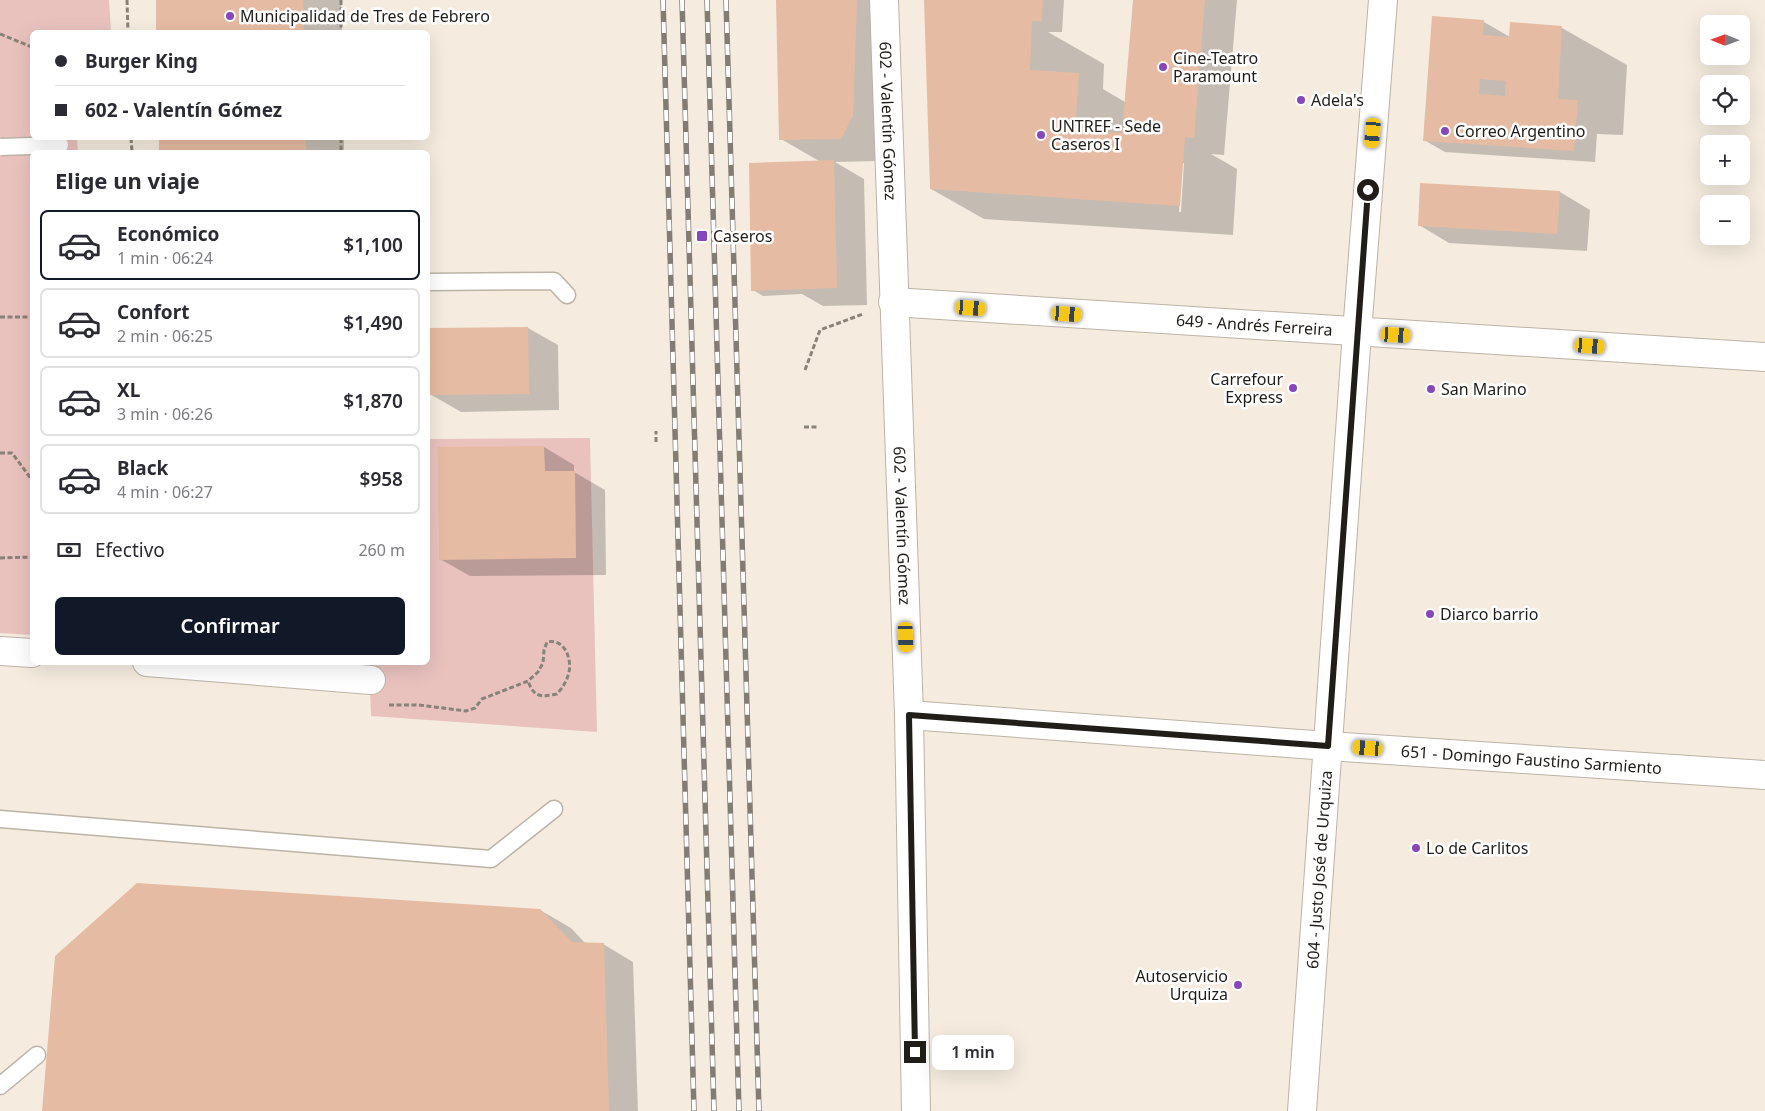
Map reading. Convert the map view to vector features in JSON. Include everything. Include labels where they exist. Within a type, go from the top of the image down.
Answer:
[{"type":"street","name":"602 - Valentín Gómez","points":[[884,0],[893,302],[909,715],[916,1111]]},
{"type":"street","name":"604 - Justo José de Urquiza","points":[[1302,1111],[1357,332],[1383,0]]},
{"type":"street","name":"649 - Andrés Ferreira","points":[[893,302],[1765,357]]},
{"type":"street","points":[[0,651],[30,653]]},
{"type":"street","points":[[184,665],[371,680]]},
{"type":"street","name":"651 - Domingo Faustino Sarmiento","points":[[909,715],[1328,746],[1765,775]]},
{"type":"lane","points":[[1,147],[60,145]]},
{"type":"lane","points":[[430,282],[554,281],[567,295]]},
{"type":"lane","points":[[0,819],[491,859],[554,809]]},
{"type":"lane","points":[[0,1086],[37,1055]]},
{"type":"path","points":[[127,0],[128,30]]},
{"type":"path","points":[[341,0],[341,30]]},
{"type":"path","points":[[0,34],[30,45]]},
{"type":"path","points":[[805,370],[820,330],[893,302]]},
{"type":"path","points":[[0,317],[30,317]]},
{"type":"path","points":[[804,427],[819,427]]},
{"type":"path","points":[[656,431],[656,442]]},
{"type":"path","points":[[0,453],[12,453],[30,477]]},
{"type":"path","points":[[0,558],[30,557]]},
{"type":"path","points":[[371,680],[378,680],[378,705],[419,705],[466,711],[476,708],[482,699],[528,681],[538,672],[543,663],[547,642],[559,642],[564,647],[569,659],[569,672],[565,684],[557,694],[546,696],[537,695],[531,690],[528,681]]},
{"type":"shaded area","points":[[0,0],[109,0],[111,30],[30,30],[30,140],[77,140],[78,150],[30,150],[30,635],[0,633]]},
{"type":"shaded area","points":[[590,438],[597,732],[371,716],[369,665],[430,665],[430,439]]},
{"type":"building","name":"Municipalidad de Tres de Febrero","points":[[156,0],[303,0],[304,30],[156,30]]},
{"type":"building","points":[[776,0],[857,0],[853,116],[841,139],[779,140]]},
{"type":"building","name":"UNTREF - Sede Caseros I","points":[[924,0],[1043,0],[1042,21],[1032,21],[1030,70],[1079,73],[1075,130],[1122,133],[1133,0],[1205,0],[1194,138],[1185,137],[1180,206],[930,189]]},
{"type":"building","points":[[1432,16],[1484,20],[1483,35],[1509,37],[1510,22],[1562,26],[1558,99],[1578,100],[1574,151],[1423,141]],"holes":[[[1480,79],[1506,81],[1505,96],[1479,94]]]},
{"type":"building","points":[[159,140],[306,140],[306,150],[159,150]]},
{"type":"building","points":[[834,160],[837,288],[751,291],[749,163]]},
{"type":"building","points":[[1420,183],[1560,191],[1557,234],[1418,226]]},
{"type":"building","points":[[528,327],[529,394],[430,395],[430,328]]},
{"type":"building","points":[[544,446],[545,471],[575,471],[576,558],[439,560],[438,447]]},
{"type":"building","points":[[137,883],[540,909],[572,942],[604,943],[609,1111],[42,1111],[55,956]]},
{"type":"railway","points":[[663,0],[694,1111]]},
{"type":"railway","points":[[682,0],[714,1111]]},
{"type":"railway","points":[[707,0],[739,1111]]},
{"type":"railway","points":[[726,0],[759,1111]]},
{"type":"place","name":"Municipalidad de Tres de Febrero","points":[[230,16]]},
{"type":"place","name":"Cine-Teatro Paramount","points":[[1163,67]]},
{"type":"place","name":"Adela's","points":[[1301,100]]},
{"type":"place","name":"Correo Argentino","points":[[1445,131]]},
{"type":"place","name":"UNTREF - Sede Caseros I","points":[[1041,135]]},
{"type":"place","name":"Caseros","points":[[702,236]]},
{"type":"place","name":"Carrefour Express","points":[[1293,388]]},
{"type":"place","name":"San Marino","points":[[1431,389]]},
{"type":"place","name":"Diarco barrio","points":[[1430,614]]},
{"type":"place","name":"Lo de Carlitos","points":[[1416,848]]},
{"type":"place","name":"Autoservicio Urquiza","points":[[1238,985]]},
{"type":"route","points":[[915,1052],[909,715],[1328,746],[1368,190]]}]
